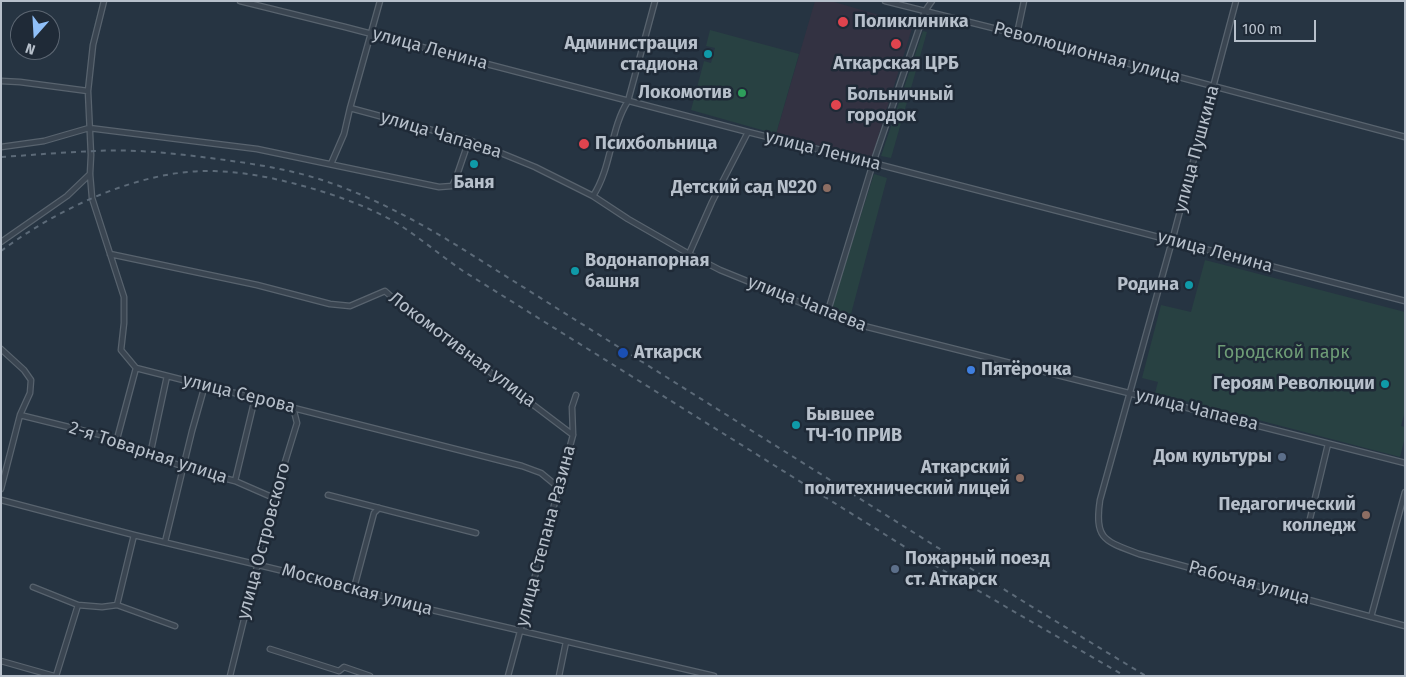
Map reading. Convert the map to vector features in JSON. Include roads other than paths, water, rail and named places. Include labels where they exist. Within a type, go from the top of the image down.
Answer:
[{"type":"street","points":[[104,1],[94,45],[88,92],[92,198],[124,297],[121,350],[136,368],[117,439]]},
{"type":"street","name":"улица Ленина","points":[[240,1],[1405,301]]},
{"type":"street","points":[[332,164],[344,134],[380,1]]},
{"type":"street","points":[[593,196],[602,179],[622,109],[628,101],[655,1]]},
{"type":"street","name":"Революционная улица","points":[[885,1],[1405,137]]},
{"type":"street","points":[[826,314],[873,163],[925,11],[932,1]]},
{"type":"street","points":[[1017,34],[1024,1]]},
{"type":"street","name":"улица Пушкина","points":[[1099,529],[1098,513],[1100,500],[1236,1]]},
{"type":"street","points":[[1,81],[88,92]]},
{"type":"street","name":"улица Чапаева","points":[[350,108],[469,140],[535,167],[593,196],[628,219],[720,270],[848,322],[1405,463]]},
{"type":"street","points":[[1,147],[44,141],[89,128],[257,149],[439,187],[452,186],[469,140]]},
{"type":"street","points":[[689,254],[712,202],[748,132]]},
{"type":"street","points":[[1,242],[67,196],[90,174]]},
{"type":"street","name":"Локомотивная улица","points":[[110,254],[257,285],[330,304],[350,306],[385,290],[395,300],[573,435]]},
{"type":"street","points":[[1,349],[24,370],[31,380],[30,393],[20,415],[1,490]]},
{"type":"street","name":"улица Серова","points":[[136,368],[522,466],[541,473],[558,488]]},
{"type":"street","points":[[150,455],[167,376]]},
{"type":"street","points":[[165,542],[205,385]]},
{"type":"street","name":"улица Степана Разина","points":[[508,676],[573,435],[572,407],[576,395]]},
{"type":"street","points":[[235,481],[255,398]]},
{"type":"street","name":"улица Островского","points":[[230,676],[274,498],[297,423],[294,407]]},
{"type":"street","name":"2-я Товарная улица","points":[[20,415],[117,439],[150,455],[193,470],[235,481],[274,498]]},
{"type":"street","points":[[1308,527],[1328,444]]},
{"type":"street","points":[[1371,617],[1405,492]]},
{"type":"street","points":[[328,494],[476,533]]},
{"type":"street","name":"Московская улица","points":[[1,500],[134,535],[354,588],[432,610],[520,629],[566,642],[714,676]]},
{"type":"street","points":[[354,588],[374,513],[379,508]]},
{"type":"street","name":"Рабочая улица","points":[[1099,529],[1110,542],[1139,554],[1405,626]]},
{"type":"street","points":[[117,605],[134,535]]},
{"type":"street","points":[[32,587],[78,605],[102,607],[117,605],[175,626]]},
{"type":"street","points":[[1,661],[55,676],[78,605]]},
{"type":"street","points":[[559,676],[566,642]]},
{"type":"street","points":[[270,649],[338,674],[344,667],[370,676]]},
{"type":"railway","points":[[1,157],[110,151],[196,156],[294,172],[340,186],[376,201],[428,228],[461,248],[1029,605],[1146,676]]},
{"type":"railway","points":[[1,251],[48,220],[102,194],[130,184],[186,172],[214,171],[256,175],[322,191],[347,200],[395,222],[463,271],[929,562],[1123,675]]},
{"type":"place","name":"Поликлиника","points":[[843,22]]},
{"type":"place","name":"Аткарская ЦРБ","points":[[896,44]]},
{"type":"place","name":"Администрация стадиона","points":[[708,54]]},
{"type":"place","name":"Локомотив","points":[[742,93]]},
{"type":"place","name":"Больничный городок","points":[[836,105]]},
{"type":"place","name":"Психбольница","points":[[584,144]]},
{"type":"place","name":"Баня","points":[[474,164]]},
{"type":"place","name":"Детский сад №20","points":[[827,188]]},
{"type":"place","name":"Водонапорная башня","points":[[575,271]]},
{"type":"place","name":"Родина","points":[[1189,285]]},
{"type":"place","name":"Аткарск","points":[[623,353]]},
{"type":"place","name":"Пятёрочка","points":[[971,370]]},
{"type":"place","name":"Героям Революции","points":[[1385,384]]},
{"type":"place","name":"Бывшее ТЧ-10 ПРИВ","points":[[796,425]]},
{"type":"place","name":"Дом культуры","points":[[1282,457]]},
{"type":"place","name":"Аткарский политехнический лицей","points":[[1020,478]]},
{"type":"place","name":"Педагогический колледж","points":[[1366,515]]},
{"type":"place","name":"Пожарный поезд ст. Аткарск","points":[[895,569]]},
{"type":"park label","name":"Городской парк","points":[[1283,353]]}]
